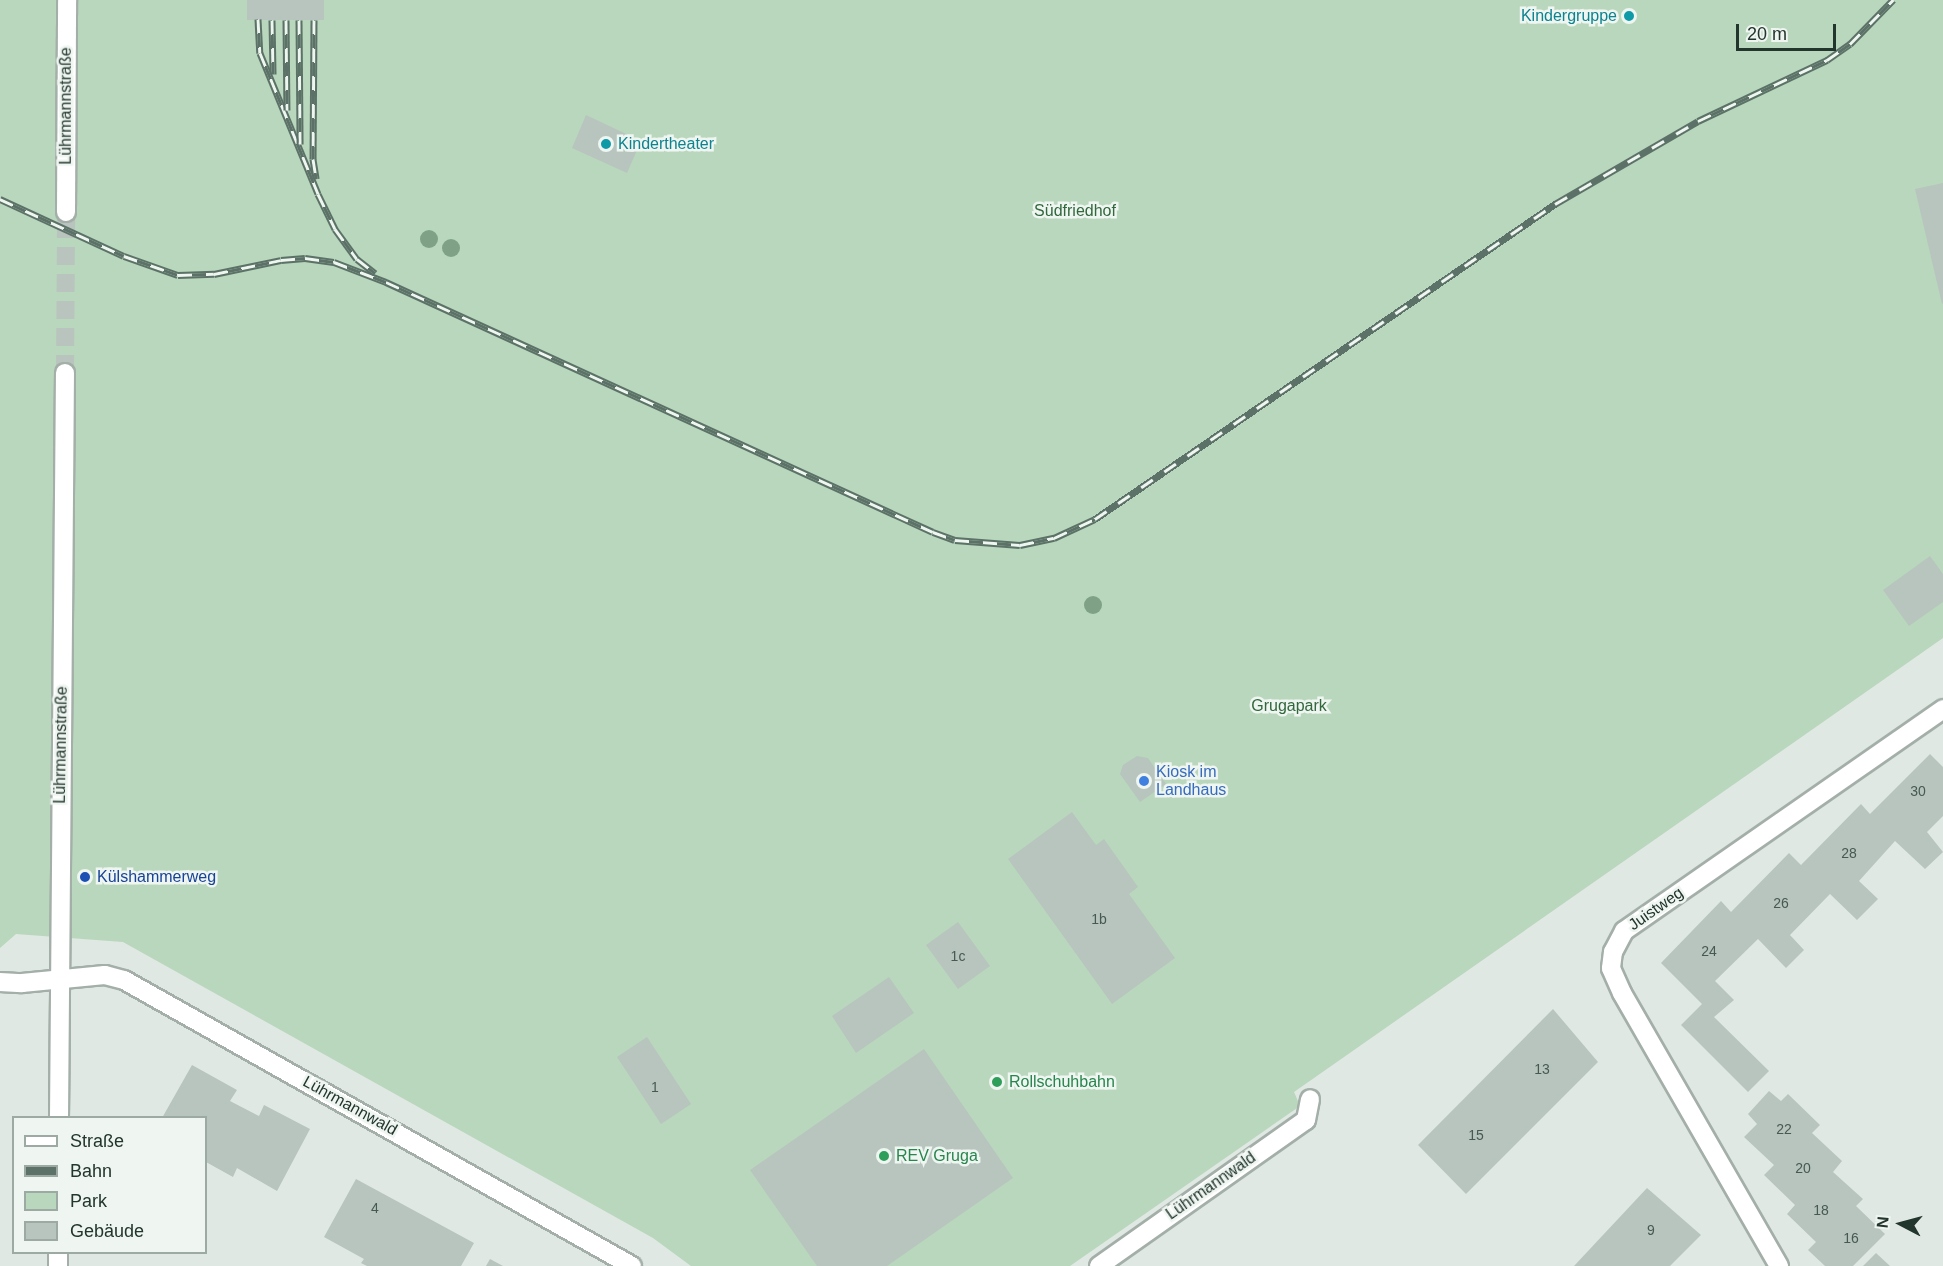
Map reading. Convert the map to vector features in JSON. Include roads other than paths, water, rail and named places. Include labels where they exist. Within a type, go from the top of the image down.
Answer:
[{"type":"street","name":"Lührmannstraße","points":[[66,212],[67,0]]},
{"type":"street","name":"Lührmannstraße","points":[[59,1116],[65,373]]},
{"type":"street","name":"Juistweg","points":[[1779,1266],[1622,993],[1611,968],[1613,952],[1624,931],[1943,709]]},
{"type":"street","name":"Lührmannwald","points":[[59,981],[105,975],[124,980],[632,1266]]},
{"type":"street","points":[[0,982],[59,981]]},
{"type":"street","name":"Lührmannwald","points":[[1099,1266],[1306,1120],[1310,1100]]},
{"type":"tunnel","points":[[65,373],[66,212]]},
{"type":"railway","points":[[0,199],[124,256],[178,275],[214,274],[281,260],[305,258],[334,262],[386,282],[933,532],[955,540],[1020,545],[1054,538],[1095,519],[1555,204],[1698,121],[1827,60],[1850,44],[1893,0]]},
{"type":"railway","points":[[258,19],[260,53],[318,194],[335,229],[357,259],[375,273]]},
{"type":"railway","points":[[272,20],[273,74]]},
{"type":"railway","points":[[286,20],[287,110]]},
{"type":"railway","points":[[299,20],[300,144]]},
{"type":"railway","points":[[314,20],[313,159],[316,179]]},
{"type":"place","name":"Kindergruppe","points":[[1629,16]]},
{"type":"place","name":"Kindertheater","points":[[606,144]]},
{"type":"place","name":"Kiosk im Landhaus","points":[[1144,781]]},
{"type":"place","name":"Külshammerweg","points":[[85,877]]},
{"type":"place","name":"Rollschuhbahn","points":[[997,1082]]},
{"type":"place","name":"REV Gruga","points":[[884,1156]]},
{"type":"park label","name":"Südfriedhof","points":[[1075,211]]},
{"type":"park label","name":"Grugapark","points":[[1289,706]]}]
